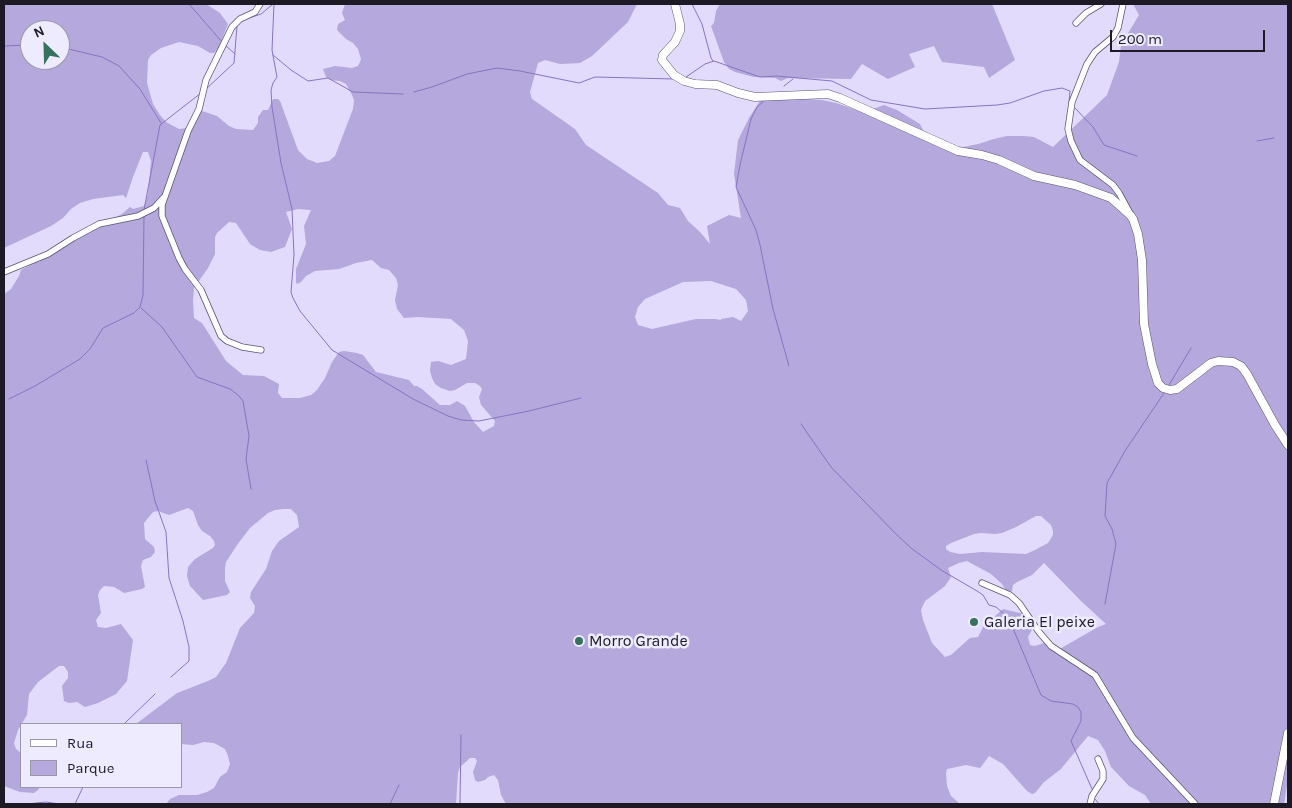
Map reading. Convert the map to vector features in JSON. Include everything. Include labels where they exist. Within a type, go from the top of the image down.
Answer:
[{"type":"street","points":[[260,4],[255,12],[236,22],[226,38],[206,80],[199,110],[188,131],[164,197],[162,216],[184,269],[201,290],[221,336],[227,341],[242,347],[261,350]]},
{"type":"street","points":[[674,4],[680,24],[680,31],[675,42],[663,55],[662,60],[674,75],[684,81],[695,84],[717,85],[738,94],[755,97],[819,94],[840,98],[958,151],[1000,160],[1034,176],[1075,185],[1106,196],[1133,219]]},
{"type":"street","points":[[1076,23],[1086,13],[1101,4]]},
{"type":"street","points":[[1123,4],[1118,28],[1113,37],[1095,52],[1087,64],[1072,102],[1068,129],[1070,141],[1080,160],[1113,185],[1133,219],[1138,234],[1142,260],[1144,324],[1158,383],[1163,388],[1177,390],[1211,364],[1218,361],[1233,362],[1241,366],[1247,374],[1275,426],[1288,445]]},
{"type":"street","points":[[4,272],[48,254],[99,224],[138,216],[154,208],[164,197]]},
{"type":"street","points":[[982,583],[1010,595],[1051,646],[1095,675],[1133,738],[1195,804]]},
{"type":"street","points":[[1274,804],[1288,733]]},
{"type":"street","points":[[1090,804],[1092,796],[1103,779],[1103,772],[1098,759]]},
{"type":"green space","points":[[4,4],[206,4],[220,13],[228,24],[218,49],[214,53],[210,53],[198,46],[179,42],[161,48],[151,55],[148,60],[147,83],[153,104],[160,115],[166,122],[179,129],[187,128],[202,111],[217,116],[236,129],[253,130],[263,110],[268,110],[273,99],[278,99],[298,150],[307,159],[317,163],[329,161],[335,156],[353,109],[354,100],[346,84],[326,77],[323,69],[335,66],[352,68],[358,66],[360,62],[358,49],[337,30],[338,24],[345,20],[342,13],[345,4],[637,4],[628,22],[592,56],[580,63],[560,64],[545,60],[538,63],[530,92],[532,99],[575,129],[586,145],[658,193],[668,205],[680,208],[688,221],[710,244],[707,226],[729,215],[741,218],[734,174],[738,140],[763,96],[822,100],[871,115],[873,109],[884,105],[897,110],[920,124],[923,130],[931,135],[959,148],[1007,136],[1034,137],[1053,147],[1107,95],[1119,62],[1121,45],[1139,15],[1133,4],[1288,4],[1288,779],[1284,804],[1151,804],[1145,795],[1129,786],[1111,767],[1105,751],[1098,740],[1088,736],[1061,769],[1032,794],[1027,791],[1003,764],[989,756],[980,768],[966,765],[947,769],[947,786],[951,796],[960,804],[506,804],[501,795],[498,780],[494,775],[478,782],[475,780],[473,772],[477,761],[475,758],[470,758],[460,767],[458,773],[456,804],[166,804],[170,799],[179,795],[197,795],[214,788],[220,777],[227,772],[230,764],[228,756],[225,749],[214,743],[182,744],[182,723],[137,723],[177,693],[216,677],[226,663],[240,628],[254,613],[255,606],[250,598],[251,592],[266,569],[272,551],[279,541],[299,527],[297,515],[291,509],[275,510],[268,513],[250,528],[226,562],[225,581],[230,592],[227,595],[203,600],[190,586],[187,576],[188,567],[195,559],[213,548],[215,545],[214,541],[202,531],[193,511],[188,508],[169,515],[158,511],[153,512],[144,523],[145,539],[154,547],[155,552],[151,557],[143,560],[141,566],[145,587],[124,593],[114,587],[104,586],[98,595],[101,613],[96,620],[98,627],[106,628],[121,624],[133,640],[127,681],[116,694],[85,707],[77,702],[69,703],[64,701],[62,686],[68,678],[68,672],[64,666],[59,666],[38,682],[29,694],[27,715],[22,723],[20,723],[14,743],[16,749],[20,752],[20,788],[39,789],[34,793],[20,792],[4,786],[4,294],[11,289],[21,270],[55,252],[93,228],[122,214],[130,207],[133,209],[144,206],[148,193],[151,161],[148,152],[143,152],[126,198],[123,195],[93,199],[80,203],[51,226],[4,248]],"holes":[[[298,209],[311,210],[304,226],[306,244],[296,269],[297,284],[315,271],[339,269],[372,260],[381,268],[389,270],[396,278],[398,285],[395,300],[397,309],[404,318],[451,319],[464,330],[468,341],[466,359],[451,365],[438,361],[431,362],[430,371],[432,378],[435,384],[450,391],[467,383],[475,383],[480,386],[482,389],[479,397],[481,405],[495,421],[494,426],[483,432],[474,422],[465,406],[457,401],[450,405],[440,405],[422,389],[414,386],[409,380],[376,372],[363,355],[357,353],[339,352],[317,390],[311,395],[300,398],[282,398],[278,393],[279,384],[264,376],[243,375],[226,361],[202,323],[194,318],[194,288],[215,254],[215,237],[217,233],[229,222],[236,223],[250,244],[260,250],[271,252],[285,247],[292,229],[286,212]],[[711,281],[736,289],[746,300],[748,311],[741,321],[733,317],[721,320],[696,319],[652,329],[638,325],[635,317],[638,307],[645,299],[683,282]],[[1036,516],[1041,516],[1051,525],[1053,535],[1048,543],[1026,554],[982,552],[960,554],[946,549],[946,546],[951,543],[974,534],[1002,533]],[[967,561],[991,574],[1002,584],[1007,592],[1012,591],[1013,585],[1032,575],[1044,563],[1106,624],[1058,650],[1057,646],[1050,641],[1035,646],[1030,645],[1028,637],[1034,626],[1024,614],[1003,609],[983,627],[978,637],[970,638],[951,655],[945,657],[932,643],[921,610],[925,601],[945,586],[951,577],[948,568]]]},
{"type":"green space","points":[[720,4],[992,4],[1015,60],[989,78],[984,67],[942,62],[934,46],[909,54],[915,67],[888,79],[862,64],[851,79],[788,78],[781,81],[775,78],[754,77],[729,69],[724,62],[711,26],[714,23],[716,11]]},
{"type":"waterway","points":[[189,4],[222,42]]},
{"type":"waterway","points":[[243,20],[261,14],[273,4]]},
{"type":"waterway","points":[[274,4],[272,50],[277,77],[271,90],[272,107],[281,163],[292,209],[294,255],[291,292],[300,311],[332,350],[413,399],[448,416],[461,420],[479,421],[581,398]]},
{"type":"waterway","points":[[692,4],[702,24],[713,61]]},
{"type":"waterway","points":[[206,89],[234,63],[237,26]]},
{"type":"waterway","points":[[4,46],[20,45]]},
{"type":"waterway","points":[[225,45],[235,54]]},
{"type":"waterway","points":[[70,49],[102,57],[119,66],[140,89],[161,123]]},
{"type":"waterway","points":[[273,55],[308,81],[328,78],[353,92],[403,94]]},
{"type":"waterway","points":[[686,77],[705,64],[714,61],[760,77],[776,76],[832,81],[871,100],[925,109],[997,105],[1010,103],[1044,91],[1062,88],[1070,91],[1069,102]]},
{"type":"waterway","points":[[414,92],[467,74],[497,68],[579,83],[595,77],[674,79]]},
{"type":"waterway","points":[[784,86],[793,79]]},
{"type":"waterway","points":[[144,210],[160,125],[201,93]]},
{"type":"waterway","points":[[763,102],[757,107],[751,119],[736,187],[756,230],[773,309],[789,366]]},
{"type":"waterway","points":[[1075,108],[1093,127],[1104,145],[1137,156]]},
{"type":"waterway","points":[[1257,141],[1274,138]]},
{"type":"waterway","points":[[9,399],[80,359],[90,349],[103,328],[134,313],[140,307],[143,295],[144,216]]},
{"type":"waterway","points":[[141,308],[162,327],[197,377],[230,389],[243,401],[249,436],[246,459],[251,489]]},
{"type":"waterway","points":[[1169,385],[1191,348]]},
{"type":"waterway","points":[[1105,604],[1116,544],[1112,529],[1105,516],[1107,483],[1125,451],[1164,393]]},
{"type":"waterway","points":[[801,424],[831,467],[911,548],[941,570],[983,595],[989,605],[996,607],[1004,614],[1012,626],[1041,695],[1051,701],[1073,704],[1081,712],[1081,721],[1071,741],[1092,789]]},
{"type":"waterway","points":[[146,460],[155,501],[166,532],[169,578],[189,647],[189,661],[171,677]]},
{"type":"waterway","points":[[125,723],[155,694]]},
{"type":"waterway","points":[[460,804],[461,735]]},
{"type":"waterway","points":[[390,804],[399,785]]},
{"type":"waterway","points":[[75,804],[83,788]]},
{"type":"waterway","points":[[1095,799],[1099,804]]},
{"type":"waterway","points":[[27,804],[46,802],[59,804]]},
{"type":"place","name":"Galeria El peixe","points":[[974,622]]},
{"type":"place","name":"Morro Grande","points":[[579,641]]}]
